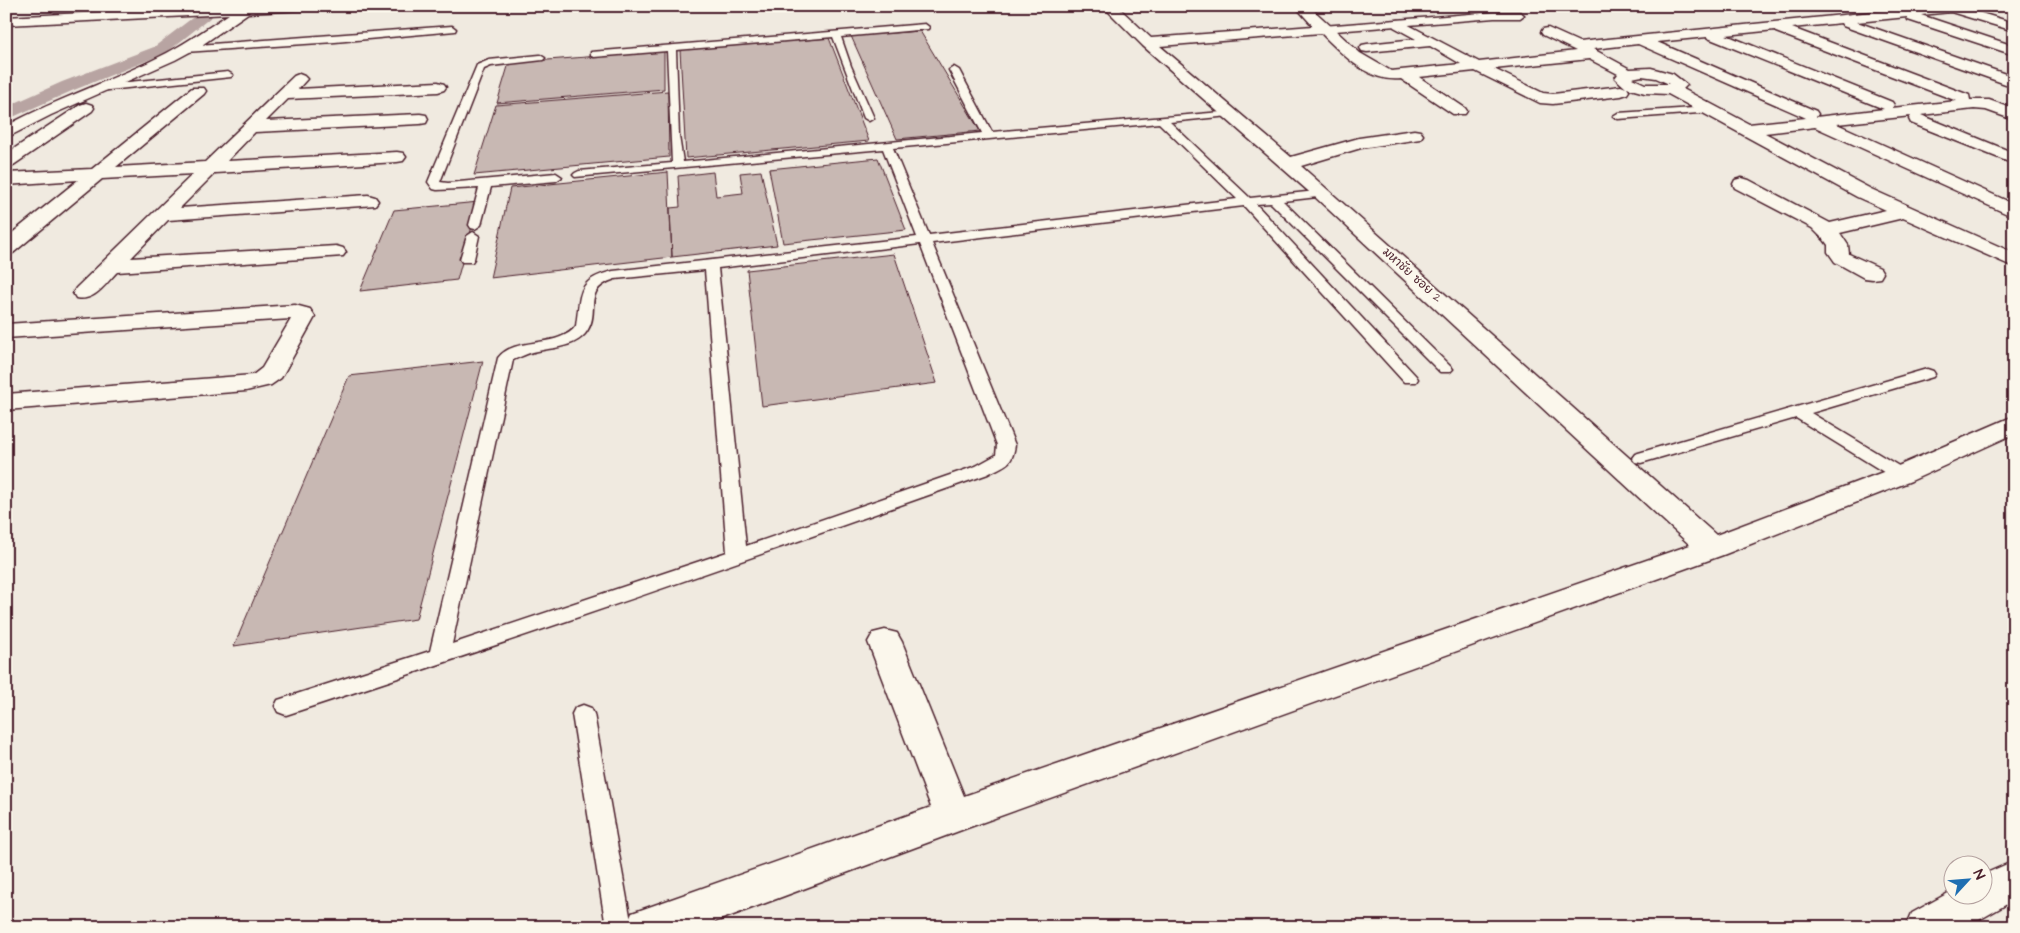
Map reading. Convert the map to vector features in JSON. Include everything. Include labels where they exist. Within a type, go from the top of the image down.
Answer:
[{"type":"street","points":[[6,14],[20,6]]},
{"type":"street","points":[[6,21],[227,11],[294,6]]},
{"type":"street","name":"มหาชัย ซอย 2","points":[[1109,6],[1148,43],[1322,193],[1712,548]]},
{"type":"street","points":[[1301,6],[1323,29],[1376,70],[1389,76],[1591,54]]},
{"type":"street","points":[[1881,6],[2014,51]]},
{"type":"street","points":[[1578,46],[1972,6]]},
{"type":"street","points":[[1950,7],[2014,27]]},
{"type":"street","points":[[1810,9],[2014,82]]},
{"type":"street","points":[[6,133],[45,112],[97,94],[185,49],[243,10]]},
{"type":"street","points":[[119,16],[103,26],[129,29]]},
{"type":"street","points":[[1746,16],[1963,98]]},
{"type":"street","points":[[1399,24],[1540,98],[1546,99],[1620,91]]},
{"type":"street","points":[[1148,43],[1323,29]]},
{"type":"street","points":[[1548,32],[1627,73],[1623,78],[1637,86],[1671,89],[1745,130],[1904,212],[2014,261]]},
{"type":"street","points":[[1709,33],[1886,105]]},
{"type":"street","points":[[1639,40],[2014,211]]},
{"type":"street","points":[[1367,48],[1432,42]]},
{"type":"street","points":[[1405,75],[1460,111]]},
{"type":"street","points":[[84,293],[299,79]]},
{"type":"street","points":[[284,94],[438,87]]},
{"type":"street","points":[[6,249],[198,91]]},
{"type":"street","points":[[6,162],[97,94]]},
{"type":"street","points":[[1745,130],[1813,118],[1974,104],[1990,105],[2014,114]]},
{"type":"street","points":[[251,127],[420,119]]},
{"type":"street","points":[[1917,119],[2014,159]]},
{"type":"street","points":[[1288,164],[1359,143],[1414,135]]},
{"type":"street","points":[[6,178],[397,157]]},
{"type":"street","points":[[1742,184],[1826,230],[1838,244],[1838,252],[1842,258],[1872,273]]},
{"type":"street","points":[[1982,197],[2014,193]]},
{"type":"street","points":[[162,214],[368,201]]},
{"type":"street","points":[[1826,230],[1904,212]]},
{"type":"street","points":[[111,266],[336,252]]},
{"type":"street","points":[[6,331],[295,312],[302,314],[304,317],[272,373],[262,380],[246,384],[6,402]]},
{"type":"street","points":[[647,927],[953,816],[1712,548],[1901,475],[2014,424]]},
{"type":"street","points":[[885,642],[953,816]]},
{"type":"street","points":[[1927,927],[2014,878]]},
{"type":"lane","points":[[1323,29],[1494,15],[1520,15]]},
{"type":"lane","points":[[594,54],[925,26]]},
{"type":"lane","points":[[185,49],[452,29]]},
{"type":"lane","points":[[836,34],[869,118]]},
{"type":"lane","points":[[671,48],[678,165]]},
{"type":"lane","points":[[540,58],[489,63],[480,67],[434,182],[437,186],[448,187],[556,177]]},
{"type":"lane","points":[[954,70],[989,136]]},
{"type":"lane","points":[[97,94],[228,76]]},
{"type":"lane","points":[[1618,116],[1709,110]]},
{"type":"lane","points":[[579,175],[1229,113]]},
{"type":"lane","points":[[1162,120],[1246,201],[1410,379]]},
{"type":"lane","points":[[286,706],[439,657],[737,556],[982,470],[1004,458],[1006,445],[887,146]]},
{"type":"lane","points":[[466,259],[486,184]]},
{"type":"lane","points":[[439,657],[506,358],[523,350],[564,341],[578,333],[583,326],[589,288],[598,280],[613,275],[1322,193]]},
{"type":"lane","points":[[1273,198],[1445,369]]},
{"type":"lane","points":[[712,265],[737,556]]},
{"type":"lane","points":[[1641,458],[1927,374]]},
{"type":"lane","points":[[1798,412],[1901,475]]},
{"type":"lane","points":[[583,714],[619,927]]},
{"type":"building","points":[[920,31],[980,131],[897,139],[851,36]]},
{"type":"building","points":[[829,38],[869,141],[686,158],[680,50]]},
{"type":"building","points":[[664,51],[664,89],[497,103],[509,63]]},
{"type":"building","points":[[668,91],[669,157],[474,175],[496,105]]},
{"type":"building","points":[[878,158],[906,230],[783,243],[769,169]]},
{"type":"building","points":[[761,171],[777,245],[672,257],[670,208],[680,207],[678,176],[713,172],[716,196],[743,193],[740,173]]},
{"type":"building","points":[[668,172],[672,257],[490,278],[510,188]]},
{"type":"building","points":[[479,202],[457,280],[360,291],[394,210]]},
{"type":"building","points":[[894,254],[937,383],[762,406],[747,270]]},
{"type":"building","points":[[483,361],[416,619],[234,646],[349,376]]},
{"type":"waterway","points":[[6,114],[68,86],[160,50],[218,6]]}]
